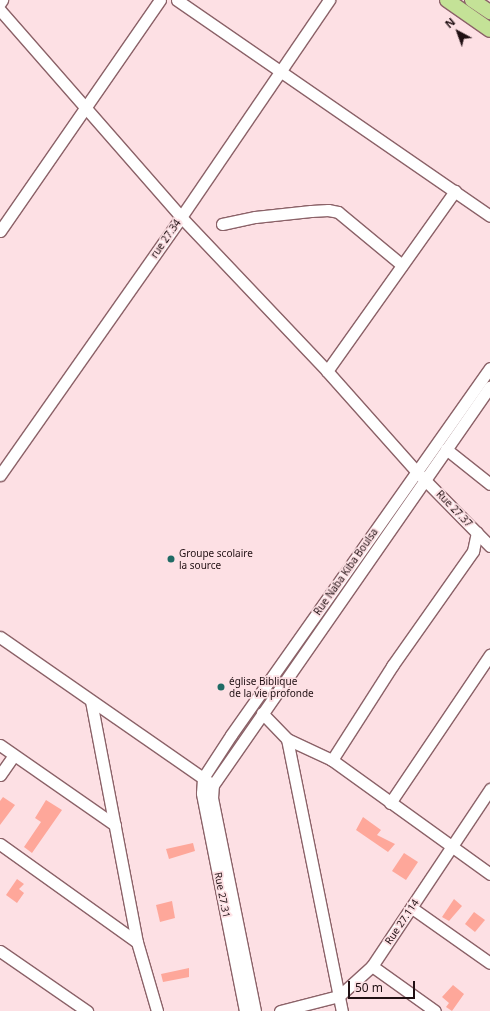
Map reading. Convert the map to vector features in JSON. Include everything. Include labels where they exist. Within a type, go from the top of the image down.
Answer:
[{"type":"main road","points":[[446,0],[490,30]]},
{"type":"main road","points":[[472,0],[490,12]]},
{"type":"street","points":[[0,231],[160,0]]},
{"type":"street","points":[[177,0],[279,72],[490,216]]},
{"type":"street","name":"rue 27.34","points":[[1,471],[181,217],[329,0]]},
{"type":"street","name":"Rue 27.37","points":[[0,10],[181,217],[327,371],[417,472],[489,545]]},
{"type":"street","points":[[327,371],[455,191]]},
{"type":"street","points":[[222,224],[255,217],[297,212],[328,210],[338,212],[402,265]]},
{"type":"street","name":"Rue Naba Kiba Boulsa","points":[[203,778],[213,761],[490,368]]},
{"type":"street","name":"Rue Naba Kiba Boulsa","points":[[213,784],[490,387]]},
{"type":"street","points":[[446,449],[490,484]]},
{"type":"street","points":[[332,760],[392,666],[474,551],[476,532]]},
{"type":"street","points":[[474,551],[489,545]]},
{"type":"street","points":[[0,637],[213,784]]},
{"type":"street","points":[[390,803],[490,655]]},
{"type":"street","points":[[91,701],[138,942],[157,1011]]},
{"type":"street","points":[[262,713],[287,740],[332,760],[450,847],[490,874]]},
{"type":"street","points":[[287,740],[342,1011]]},
{"type":"street","points":[[0,745],[115,825]]},
{"type":"street","points":[[0,775],[14,755]]},
{"type":"street","name":"Rue 27.31","points":[[203,778],[202,792],[244,1011]]},
{"type":"street","name":"Rue 27.31","points":[[213,784],[212,798],[255,1011]]},
{"type":"street","name":"Rue 27.114","points":[[280,1011],[339,996],[372,966],[490,789]]},
{"type":"street","points":[[0,844],[138,942]]},
{"type":"street","points":[[412,908],[490,963]]},
{"type":"street","points":[[0,951],[87,1011]]},
{"type":"street","points":[[372,966],[435,1011]]},
{"type":"building","points":[[3,797],[15,805],[0,825],[0,801]]},
{"type":"building","points":[[46,800],[62,810],[32,853],[24,847],[41,822],[35,818]]},
{"type":"building","points":[[363,817],[381,830],[377,835],[395,844],[388,852],[356,830]]},
{"type":"building","points":[[193,843],[195,851],[169,859],[166,849]]},
{"type":"building","points":[[404,853],[418,862],[406,880],[392,871]]},
{"type":"building","points":[[17,879],[24,884],[19,889],[24,893],[17,903],[6,895]]},
{"type":"building","points":[[454,899],[462,906],[449,921],[442,917]]},
{"type":"building","points":[[172,901],[175,918],[160,922],[156,905]]},
{"type":"building","points":[[474,912],[485,920],[475,932],[465,924]]},
{"type":"building","points":[[189,968],[189,977],[163,982],[161,974]]},
{"type":"building","points":[[453,985],[464,994],[452,1011],[446,1007],[449,1003],[442,997]]},
{"type":"place","name":"Groupe scolaire la source","points":[[171,559]]},
{"type":"place","name":"église Biblique de la vie profonde","points":[[221,687]]}]
